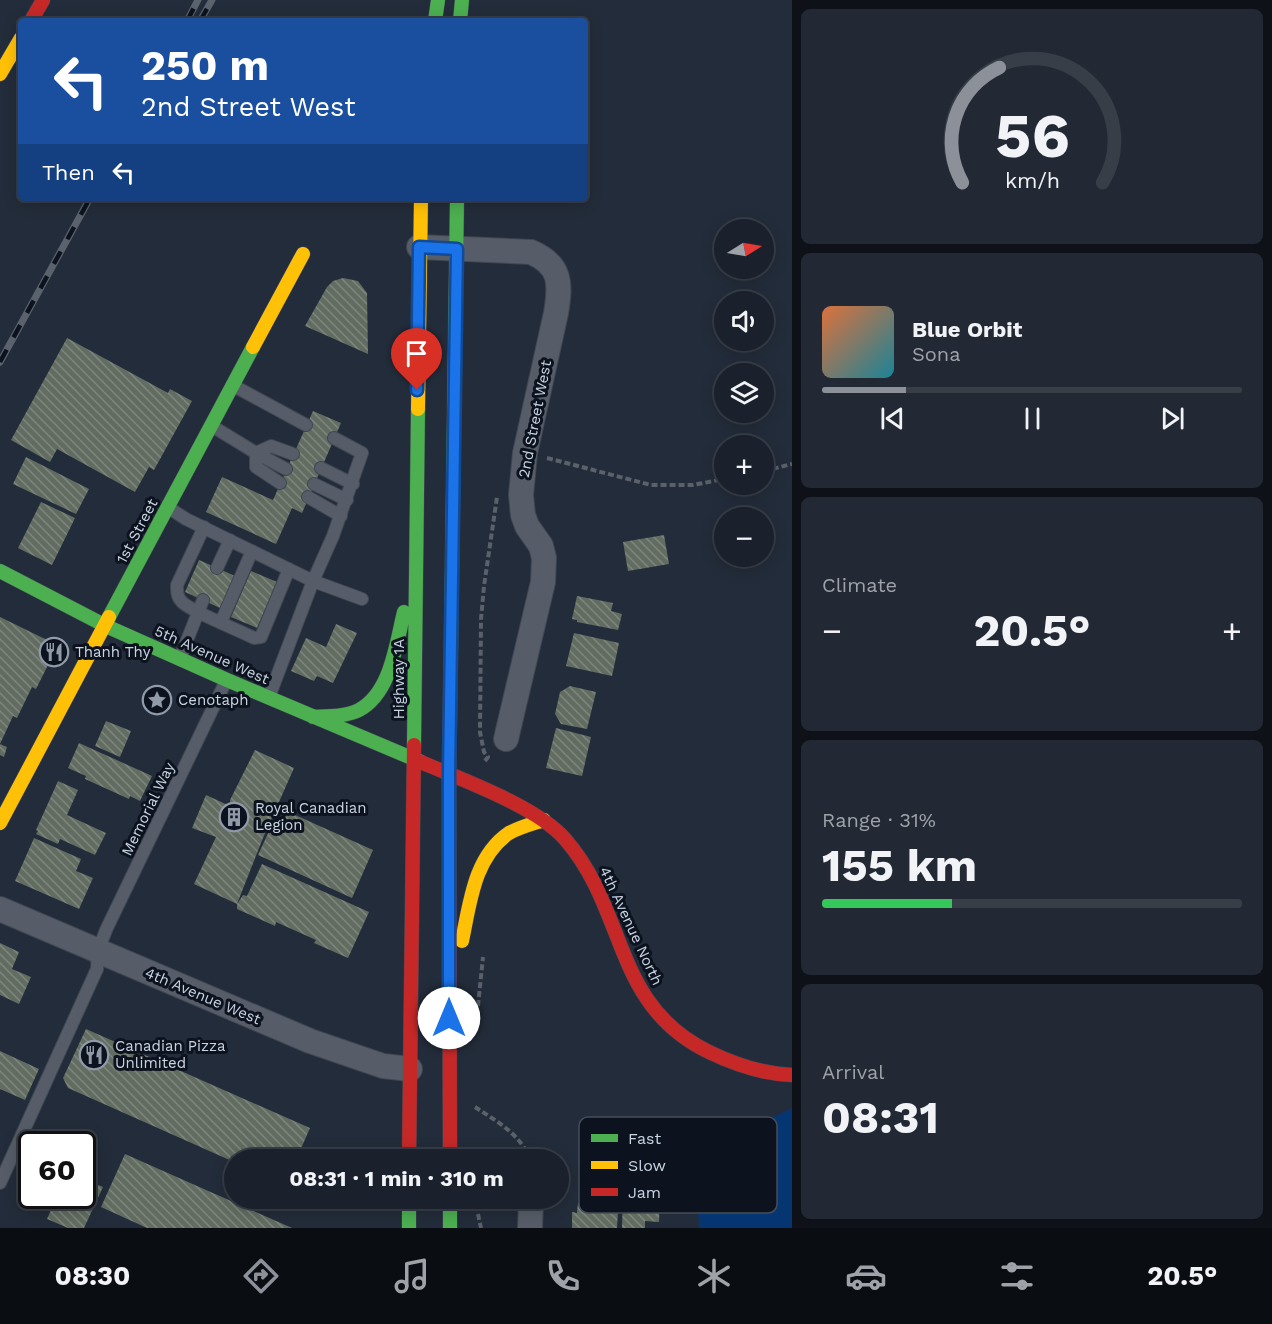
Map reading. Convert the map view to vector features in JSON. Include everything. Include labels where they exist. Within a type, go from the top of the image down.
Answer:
[{"type":"main road","points":[[33,18],[43,0]]},
{"type":"main road","points":[[435,18],[438,0]]},
{"type":"main road","points":[[460,18],[462,0]]},
{"type":"main road","points":[[0,74],[18,43]]},
{"type":"main road","name":"Highway 1A","points":[[410,1149],[421,201]]},
{"type":"main road","points":[[450,1149],[449,774],[457,201]]},
{"type":"main road","name":"1st Street","points":[[0,823],[303,254]]},
{"type":"main road","points":[[313,717],[338,715],[357,710],[369,703],[382,685],[390,665],[416,563]]},
{"type":"main road","name":"5th Avenue West","points":[[0,571],[106,626],[268,698],[414,759]]},
{"type":"main road","name":"4th Avenue North","points":[[414,759],[492,792],[544,820],[564,838],[580,859],[599,892],[636,983],[649,1004],[665,1023],[690,1043],[733,1064],[771,1074],[792,1075]]},
{"type":"main road","points":[[449,992],[476,881],[484,861],[498,841],[510,833],[544,820]]},
{"type":"main road","points":[[409,1209],[409,1228]]},
{"type":"main road","points":[[450,1209],[450,1228]]},
{"type":"street","name":"2nd Street West","points":[[419,247],[531,252],[542,256],[550,264],[557,275],[560,290],[525,453],[521,495],[523,515],[527,526],[541,546],[544,558],[543,582],[506,739]]},
{"type":"street","name":"4th Avenue West","points":[[0,909],[310,1041],[383,1066],[410,1069]]},
{"type":"street","points":[[530,1228],[531,1209]]},
{"type":"lane","points":[[232,385],[306,425]]},
{"type":"lane","points":[[211,425],[286,469]]},
{"type":"lane","points":[[268,698],[341,516],[362,453],[334,438]]},
{"type":"lane","points":[[256,453],[271,446],[293,454]]},
{"type":"lane","points":[[256,453],[256,467],[280,483]]},
{"type":"lane","points":[[321,468],[352,484]]},
{"type":"lane","points":[[314,484],[347,500]]},
{"type":"lane","points":[[308,497],[341,516]]},
{"type":"lane","points":[[168,508],[313,581],[362,599]]},
{"type":"lane","points":[[204,527],[177,585],[177,594],[183,603],[201,606],[221,622],[254,638],[261,637],[289,569]]},
{"type":"lane","points":[[217,568],[230,540]]},
{"type":"lane","points":[[221,622],[252,551]]},
{"type":"lane","points":[[180,659],[201,606]]},
{"type":"lane","name":"Memorial Way","points":[[0,1183],[97,969],[98,951],[227,680]]},
{"type":"path","points":[[538,455],[651,485],[693,485],[714,481]]},
{"type":"path","points":[[774,468],[792,464]]},
{"type":"path","points":[[483,762],[488,757],[484,752],[480,732],[481,619],[499,487]]},
{"type":"path","points":[[477,1015],[483,954]]},
{"type":"path","points":[[474,1097],[474,1117]]},
{"type":"path","points":[[474,1106],[510,1131],[526,1149]]},
{"type":"shaded area","points":[[792,1108],[792,1228],[699,1228],[698,1213],[777,1213],[777,1117],[773,1117]]},
{"type":"building","points":[[343,278],[358,281],[367,293],[368,354],[305,326],[327,287],[333,281]]},
{"type":"building","points":[[67,338],[168,393],[170,389],[192,401],[154,470],[149,467],[135,492],[57,449],[50,462],[11,440]]},
{"type":"building","points":[[313,411],[341,423],[302,513],[292,508],[276,544],[206,512],[222,477],[273,500]]},
{"type":"building","points":[[26,457],[89,489],[76,514],[13,484]]},
{"type":"building","points":[[41,502],[75,518],[52,565],[18,548]]},
{"type":"building","points":[[664,535],[669,564],[628,571],[623,542]]},
{"type":"building","points":[[199,560],[235,576],[220,608],[185,592]]},
{"type":"building","points":[[251,571],[277,582],[257,628],[231,617]]},
{"type":"building","points":[[577,596],[613,603],[611,611],[622,614],[618,630],[572,619]]},
{"type":"building","points":[[0,617],[45,639],[52,657],[36,689],[32,687],[17,718],[13,716],[0,744]]},
{"type":"building","points":[[336,624],[357,633],[333,683],[317,676],[314,681],[291,671],[306,638],[326,647]]},
{"type":"building","points":[[574,633],[619,643],[612,676],[566,666]]},
{"type":"building","points":[[570,686],[596,692],[587,729],[561,724],[555,714],[560,692]]},
{"type":"building","points":[[106,721],[131,731],[120,757],[95,746]]},
{"type":"building","points":[[556,728],[591,737],[582,776],[546,768]]},
{"type":"building","points":[[79,743],[152,776],[140,801],[130,796],[129,799],[85,779],[86,776],[68,768]]},
{"type":"building","points":[[0,744],[7,747],[4,757],[0,755]]},
{"type":"building","name":"Royal Canadian Legion","points":[[255,750],[294,768],[237,904],[194,884],[216,837],[192,828],[206,795],[230,806],[230,800]]},
{"type":"building","points":[[58,781],[78,790],[67,815],[106,833],[95,855],[60,839],[58,844],[36,834]]},
{"type":"building","points":[[284,810],[373,850],[352,898],[258,855],[270,829],[279,833],[286,816],[282,814]]},
{"type":"building","points":[[34,838],[81,859],[76,871],[93,878],[79,909],[15,881]]},
{"type":"building","points":[[262,864],[369,912],[348,958],[276,922],[275,926],[237,909],[237,904],[243,895],[247,896]]},
{"type":"building","points":[[0,943],[19,952],[12,969],[31,977],[19,1004],[0,995]]},
{"type":"building","points":[[86,1029],[310,1128],[301,1149],[224,1149],[224,1158],[68,1088],[63,1078]]},
{"type":"building","points":[[0,1051],[39,1069],[25,1100],[0,1089]]},
{"type":"building","points":[[125,1154],[224,1198],[224,1209],[249,1209],[292,1228],[147,1228],[101,1207]]},
{"type":"building","points":[[96,1184],[103,1187],[96,1202]]},
{"type":"building","points":[[578,1203],[579,1213],[618,1213],[617,1228],[572,1228],[572,1212],[577,1213]]},
{"type":"building","points":[[51,1209],[93,1209],[84,1228],[68,1228],[47,1219]]},
{"type":"building","points":[[622,1213],[659,1213],[659,1222],[645,1221],[645,1228],[622,1228]]},
{"type":"railway","points":[[189,18],[198,0]]},
{"type":"railway","points":[[202,18],[212,0]]},
{"type":"railway","points":[[0,362],[88,201]]},
{"type":"traffic: fast","points":[[435,18],[438,0]]},
{"type":"traffic: fast","points":[[460,18],[462,0]]},
{"type":"traffic: fast","points":[[451,642],[457,201]]},
{"type":"traffic: fast","points":[[109,617],[253,347]]},
{"type":"traffic: fast","points":[[414,745],[418,409]]},
{"type":"traffic: fast","points":[[0,571],[106,626],[421,762]]},
{"type":"traffic: fast","points":[[313,717],[348,714],[370,702],[391,667],[404,612]]},
{"type":"traffic: fast","points":[[409,1209],[409,1228]]},
{"type":"traffic: fast","points":[[450,1209],[450,1228]]},
{"type":"traffic: slow","points":[[0,74],[18,43]]},
{"type":"traffic: slow","points":[[418,409],[421,201]]},
{"type":"traffic: slow","points":[[253,347],[303,254]]},
{"type":"traffic: slow","points":[[0,823],[109,617]]},
{"type":"traffic: slow","points":[[462,941],[475,882],[488,855],[509,833],[544,820]]},
{"type":"traffic: jam","points":[[33,18],[43,0]]},
{"type":"traffic: jam","points":[[450,1149],[451,642]]},
{"type":"traffic: jam","points":[[409,1149],[414,745]]},
{"type":"traffic: jam","points":[[421,762],[518,805],[552,827],[565,839],[585,867],[600,896],[637,983],[654,1009],[678,1032],[709,1052],[739,1065],[770,1073],[792,1075]]},
{"type":"place","name":"Thanh Thy","points":[[54,652]]},
{"type":"place","name":"Cenotaph","points":[[157,700]]},
{"type":"place","name":"Royal Canadian Legion","points":[[234,817]]},
{"type":"place","name":"Canadian Pizza Unlimited","points":[[94,1055]]},
{"type":"route","points":[[417,390],[419,247],[457,249],[449,774],[449,1018]]}]
